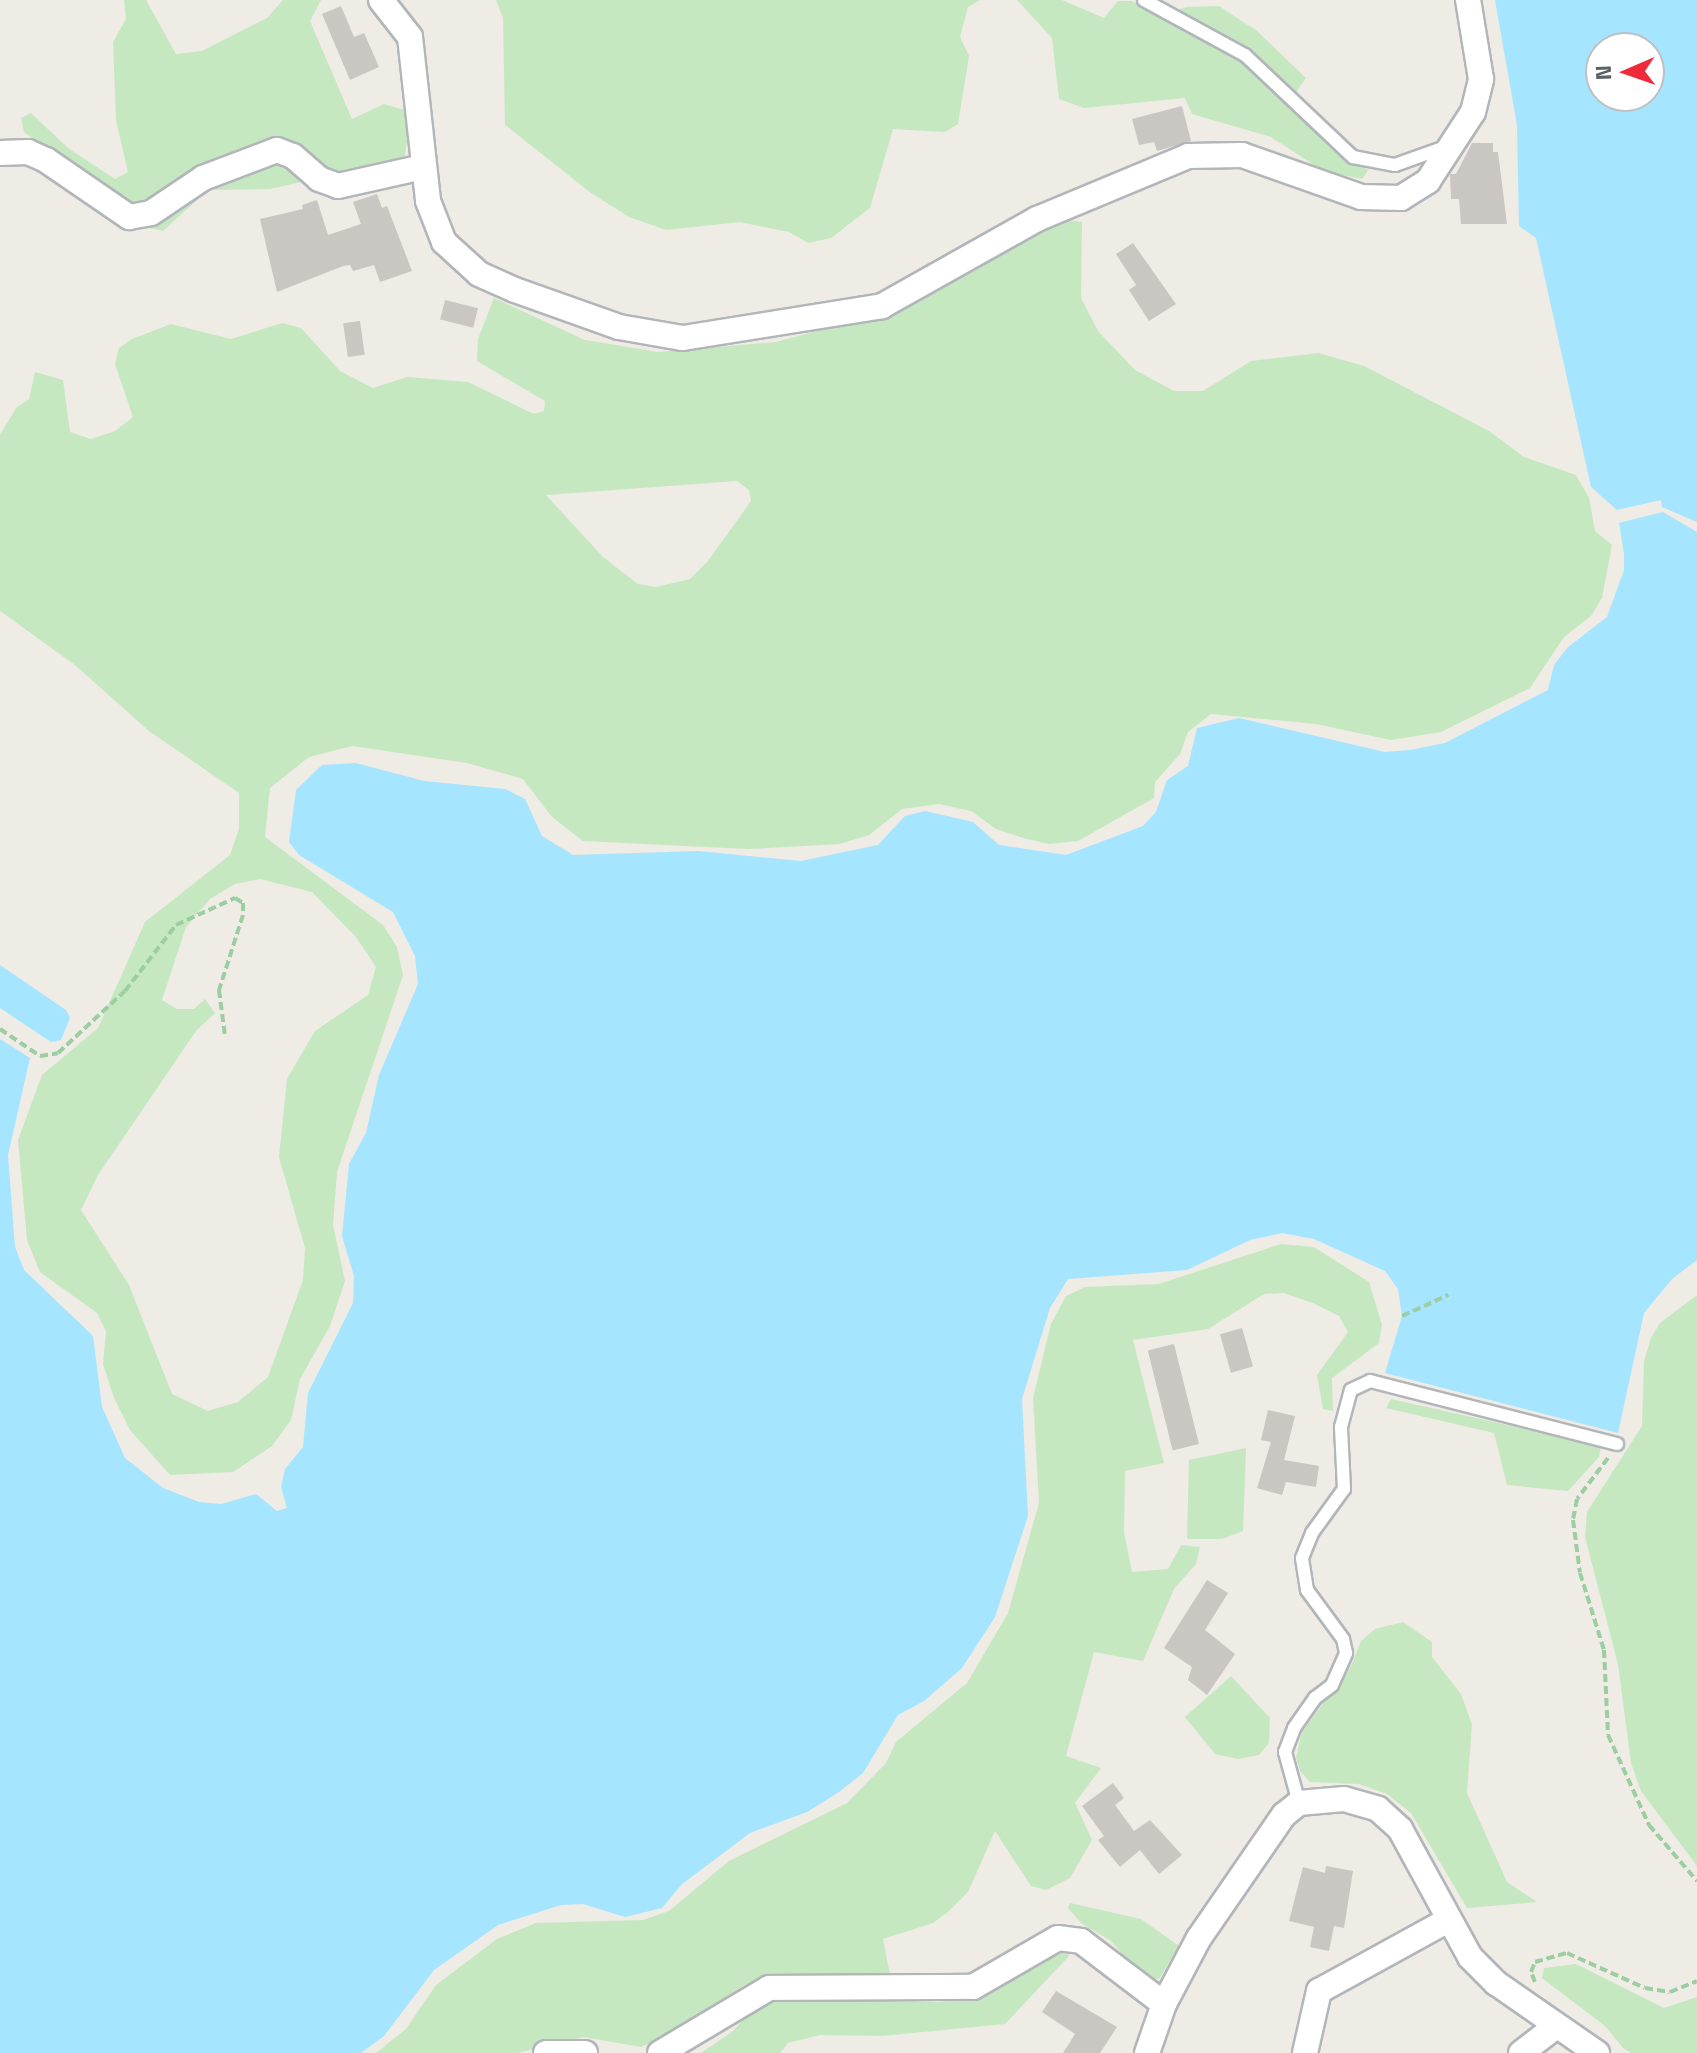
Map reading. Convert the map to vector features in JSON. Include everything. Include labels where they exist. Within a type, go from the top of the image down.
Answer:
[{"type":"street","points":[[381,0],[399,19],[416,59],[428,201],[444,242],[479,274],[619,327],[683,338],[882,306],[1037,219],[1188,156],[1242,155],[1379,200],[1415,191],[1453,144],[1473,112],[1481,79],[1468,0]]},
{"type":"street","points":[[0,153],[28,152],[46,160],[129,217],[151,213],[203,178],[277,150],[293,156],[319,179],[338,186],[423,167]]},
{"type":"street","points":[[1147,2053],[1164,2004],[1199,1938],[1269,1836],[1299,1803],[1344,1799],[1378,1809],[1400,1829],[1470,1957],[1496,1983],[1555,2027],[1597,2053]]},
{"type":"street","points":[[1305,2053],[1319,1991],[1448,1920]]},
{"type":"street","points":[[660,2053],[769,1988],[973,1987],[1058,1938],[1081,1941],[1164,2004]]},
{"type":"street","points":[[1521,2053],[1555,2027]]},
{"type":"street","points":[[546,2053],[585,2053]]},
{"type":"lane","points":[[1144,0],[1245,55],[1353,157],[1395,165],[1453,144]]},
{"type":"lane","points":[[1299,1803],[1285,1752],[1294,1728],[1315,1698],[1332,1685],[1346,1653],[1343,1639],[1307,1590],[1302,1558],[1312,1533],[1344,1489],[1341,1427],[1351,1390],[1370,1381],[1617,1444]]},
{"type":"path","points":[[0,1029],[40,1056],[58,1053],[125,991],[176,925],[235,898],[243,903],[240,933],[219,990],[225,1036]]},
{"type":"path","points":[[1402,1316],[1448,1295]]},
{"type":"path","points":[[1617,1444],[1577,1499],[1573,1520],[1580,1573],[1604,1650],[1608,1735],[1641,1812],[1697,1881]]},
{"type":"path","points":[[1546,1991],[1531,1972],[1535,1962],[1567,1953],[1645,1988],[1670,1992],[1697,1981]]},
{"type":"green space","points":[[124,0],[146,0],[176,54],[202,51],[267,18],[283,0],[321,0],[310,21],[352,119],[384,104],[404,110],[410,127],[404,159],[270,189],[208,190],[163,231],[140,226],[115,200],[24,132],[21,118],[31,113],[68,148],[115,179],[128,172],[116,120],[113,42],[126,19]]},
{"type":"green space","points":[[496,0],[980,0],[968,7],[960,37],[969,56],[958,124],[945,132],[893,129],[870,208],[831,238],[808,243],[789,232],[740,222],[666,230],[629,217],[591,193],[505,125],[503,18]]},
{"type":"green space","points":[[1017,0],[1062,0],[1104,18],[1118,1],[1132,1],[1161,17],[1186,7],[1219,6],[1257,31],[1306,78],[1297,91],[1296,112],[1333,150],[1368,170],[1362,179],[1323,171],[1271,137],[1192,114],[1185,98],[1084,108],[1059,99],[1052,38]]},
{"type":"green space","points":[[1066,220],[1082,222],[1081,298],[1098,331],[1135,370],[1174,391],[1203,391],[1251,361],[1318,353],[1364,366],[1489,431],[1524,457],[1576,475],[1589,498],[1595,531],[1612,545],[1602,598],[1591,616],[1564,637],[1530,688],[1441,732],[1391,740],[1316,724],[1211,714],[1188,732],[1180,754],[1155,782],[1154,798],[1078,841],[1049,844],[1023,838],[996,829],[971,811],[939,804],[902,809],[869,835],[840,844],[748,849],[583,841],[552,817],[523,779],[467,763],[352,746],[309,757],[270,788],[265,837],[383,925],[397,947],[403,975],[337,1172],[333,1225],[345,1281],[330,1326],[300,1379],[291,1420],[272,1446],[233,1472],[170,1475],[130,1430],[114,1398],[103,1364],[106,1331],[97,1313],[40,1272],[27,1240],[18,1140],[42,1075],[98,1028],[145,922],[230,855],[239,829],[239,793],[149,731],[75,665],[0,611],[0,435],[16,408],[29,399],[35,372],[63,380],[70,432],[91,439],[115,431],[133,417],[115,364],[119,348],[132,339],[171,324],[231,339],[282,323],[301,328],[340,371],[373,388],[407,377],[468,382],[534,414],[544,411],[545,401],[477,361],[478,339],[494,298],[585,340],[658,352],[776,342],[896,310],[980,268],[1032,231]],"holes":[[[737,481],[749,490],[751,501],[708,561],[690,579],[656,587],[638,584],[603,557],[546,495]],[[260,879],[312,892],[356,937],[376,967],[368,995],[315,1031],[287,1079],[279,1157],[305,1248],[303,1280],[268,1377],[238,1402],[208,1411],[172,1394],[129,1285],[81,1210],[98,1175],[196,1031],[215,1013],[205,999],[194,1009],[177,1009],[162,1000],[186,927],[210,899],[235,884]]]},
{"type":"green space","points":[[1281,1244],[1314,1247],[1369,1282],[1382,1325],[1379,1343],[1332,1378],[1333,1411],[1323,1409],[1317,1375],[1348,1332],[1339,1316],[1313,1303],[1284,1293],[1264,1294],[1208,1329],[1133,1340],[1164,1463],[1125,1471],[1124,1532],[1132,1572],[1168,1569],[1181,1545],[1200,1547],[1196,1564],[1174,1589],[1143,1661],[1094,1652],[1066,1756],[1101,1768],[1075,1803],[1092,1840],[1070,1878],[1046,1890],[1031,1886],[995,1831],[968,1892],[948,1912],[933,1923],[883,1939],[890,1975],[769,1976],[744,1985],[690,2025],[641,2047],[584,2037],[517,2053],[376,2053],[406,2029],[436,1985],[497,1939],[536,1923],[643,1920],[669,1911],[729,1861],[847,1803],[886,1763],[896,1742],[967,1683],[1008,1613],[1039,1503],[1033,1398],[1051,1324],[1066,1296],[1085,1287],[1159,1284]]},
{"type":"green space","points":[[1697,1295],[1697,1866],[1641,1791],[1631,1763],[1618,1664],[1585,1537],[1587,1512],[1642,1426],[1644,1361],[1651,1338],[1660,1323]]},
{"type":"green space","points":[[1391,1399],[1601,1446],[1599,1457],[1568,1491],[1507,1485],[1494,1433],[1386,1408]]},
{"type":"green space","points":[[1246,1448],[1243,1531],[1222,1539],[1187,1539],[1189,1460]]},
{"type":"green space","points":[[1403,1622],[1432,1642],[1432,1657],[1461,1694],[1472,1724],[1467,1793],[1507,1882],[1537,1902],[1467,1908],[1411,1813],[1387,1794],[1359,1784],[1310,1782],[1300,1771],[1296,1758],[1302,1732],[1351,1666],[1361,1641],[1375,1629]]},
{"type":"green space","points":[[1231,1676],[1270,1718],[1269,1743],[1259,1755],[1238,1759],[1215,1754],[1185,1717]]},
{"type":"green space","points":[[1070,1903],[1141,1919],[1179,1946],[1159,1979],[1143,1978],[1111,1941],[1081,1923],[1068,1908]]},
{"type":"green space","points":[[1046,1953],[1070,1955],[1005,2024],[882,2036],[820,2035],[788,2043],[780,2053],[701,2053],[733,2031],[749,2013],[778,2000],[939,2002],[980,1996]]},
{"type":"green space","points":[[1576,1964],[1664,2008],[1697,1997],[1697,2053],[1631,2053],[1623,2048],[1605,2026],[1542,1978],[1544,1968]]},
{"type":"water","points":[[1495,0],[1697,0],[1697,1260],[1672,1279],[1644,1313],[1618,1433],[1385,1373],[1402,1316],[1398,1289],[1385,1271],[1314,1239],[1282,1233],[1250,1240],[1187,1270],[1068,1279],[1050,1308],[1022,1399],[1028,1516],[995,1617],[962,1668],[924,1701],[898,1715],[863,1773],[839,1792],[807,1812],[750,1833],[682,1884],[662,1908],[625,1917],[583,1904],[561,1905],[498,1925],[434,1970],[384,2036],[361,2053],[0,2053],[0,1039],[30,1058],[8,1155],[15,1247],[24,1270],[93,1336],[102,1407],[125,1458],[163,1488],[199,1502],[221,1504],[256,1494],[277,1511],[287,1508],[281,1487],[285,1469],[303,1447],[308,1393],[353,1303],[354,1276],[342,1236],[349,1164],[366,1133],[379,1075],[418,984],[415,956],[393,912],[299,855],[289,842],[296,790],[322,765],[356,763],[424,781],[505,789],[525,799],[542,836],[573,855],[698,851],[801,861],[878,845],[905,816],[925,811],[973,822],[999,845],[1066,855],[1143,826],[1156,812],[1167,780],[1188,766],[1197,728],[1239,718],[1385,752],[1445,743],[1548,690],[1554,665],[1567,648],[1607,617],[1624,570],[1617,510],[1591,487],[1536,238],[1519,226],[1517,125]]},
{"type":"water","points":[[0,965],[66,1010],[70,1018],[61,1040],[51,1042],[0,1008]]},
{"type":"pier","points":[[1661,500],[1662,507],[1697,522],[1697,532],[1663,512],[1615,524],[1612,511]]},
{"type":"building","points":[[341,6],[354,37],[364,33],[379,67],[350,80],[322,14]]},
{"type":"building","points":[[1182,106],[1191,141],[1157,151],[1154,142],[1139,145],[1132,119]]},
{"type":"building","points":[[1472,143],[1493,143],[1493,152],[1498,152],[1507,224],[1461,224],[1459,199],[1451,199],[1450,174],[1456,174]]},
{"type":"building","points":[[377,194],[382,208],[387,206],[412,271],[380,282],[374,265],[353,271],[350,265],[343,266],[277,292],[260,219],[303,209],[302,205],[317,200],[328,235],[361,224],[353,202]]},
{"type":"building","points":[[1133,243],[1176,304],[1149,321],[1129,290],[1136,285],[1116,254]]},
{"type":"building","points":[[445,300],[478,308],[473,328],[440,319]]},
{"type":"building","points":[[360,321],[365,355],[348,357],[343,323]]},
{"type":"building","points":[[1242,1328],[1253,1366],[1231,1373],[1220,1334]]},
{"type":"building","points":[[1174,1344],[1199,1444],[1173,1450],[1148,1351]]},
{"type":"building","points":[[1268,1410],[1295,1416],[1284,1460],[1319,1466],[1316,1487],[1286,1482],[1282,1495],[1257,1488],[1271,1442],[1261,1440]]},
{"type":"building","points":[[1207,1580],[1228,1593],[1205,1630],[1235,1654],[1207,1695],[1188,1680],[1192,1667],[1164,1648]]},
{"type":"building","points":[[1113,1783],[1124,1798],[1115,1805],[1134,1831],[1150,1820],[1182,1855],[1159,1874],[1140,1850],[1120,1867],[1098,1840],[1104,1836],[1082,1806]]},
{"type":"building","points":[[1326,1866],[1353,1871],[1344,1928],[1334,1926],[1329,1951],[1310,1947],[1314,1927],[1289,1921],[1303,1867],[1325,1873]]},
{"type":"building","points":[[1056,1991],[1117,2027],[1100,2053],[1063,2053],[1075,2034],[1042,2012]]}]
